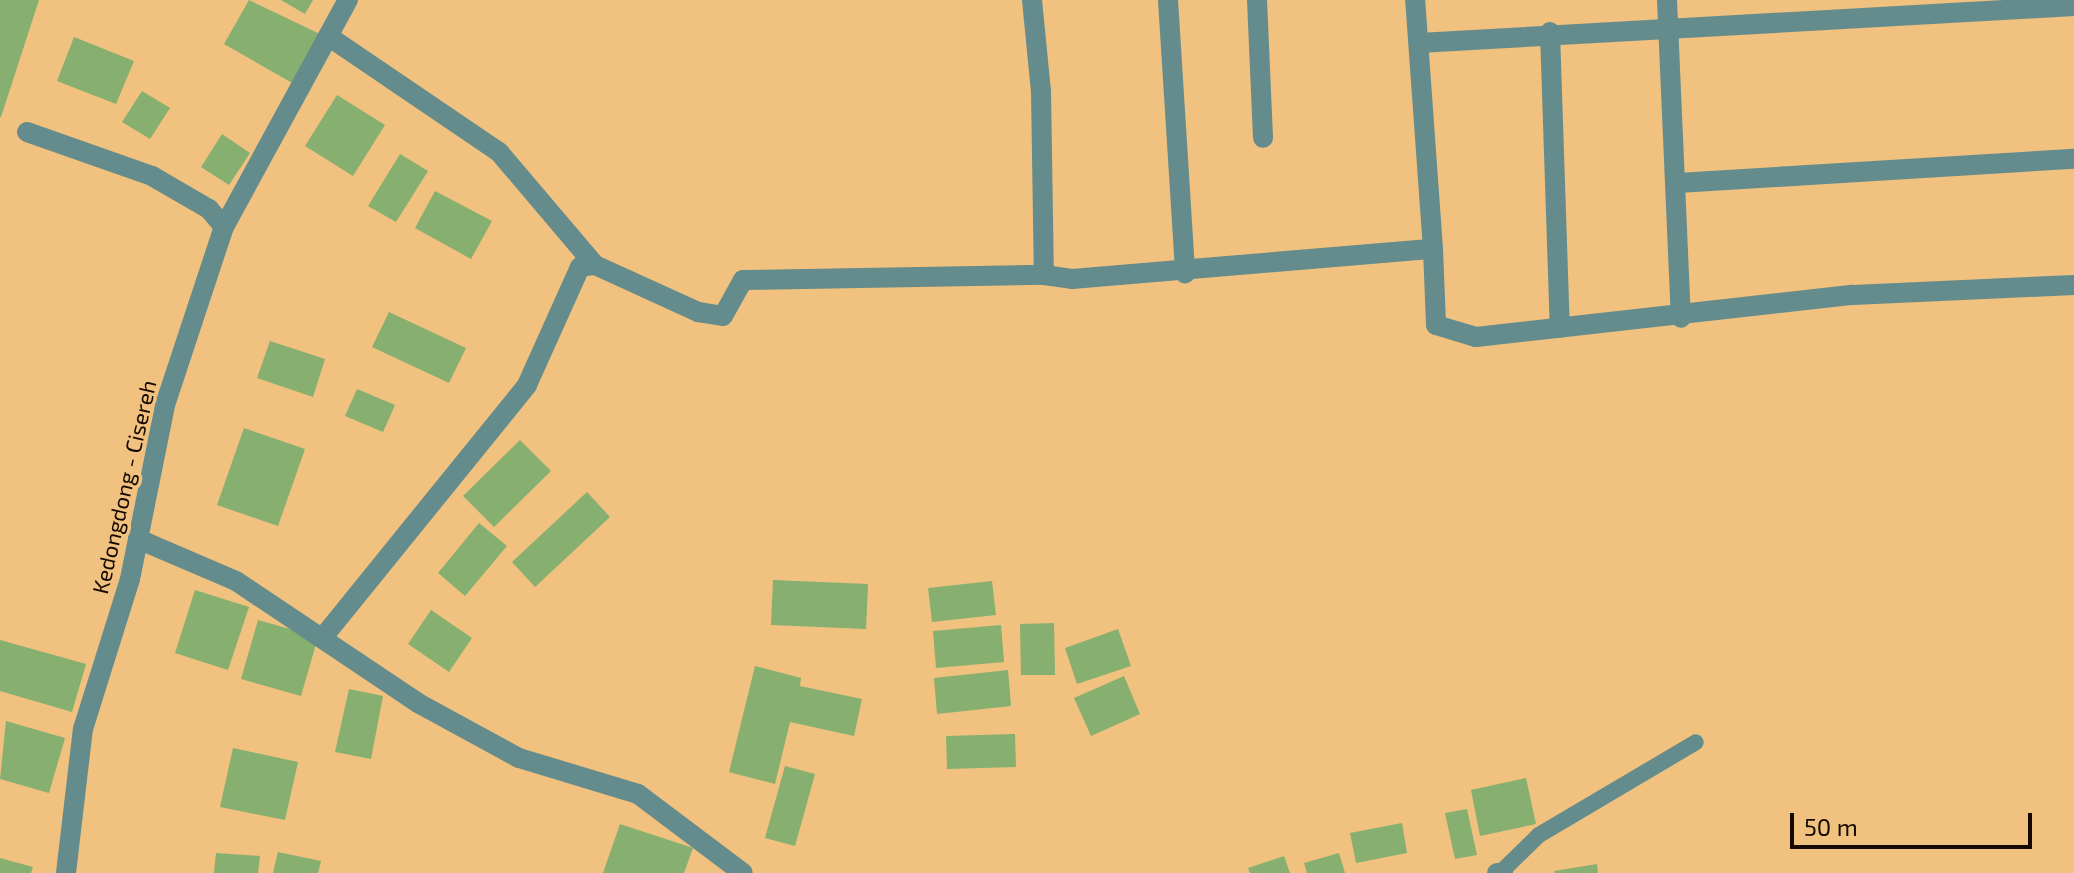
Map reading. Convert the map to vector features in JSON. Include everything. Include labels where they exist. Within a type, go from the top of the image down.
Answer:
[{"type":"street","name":"Kedongdong - Cisereh","points":[[66,873],[83,729],[138,539],[165,405],[224,227],[348,0]]},
{"type":"street","points":[[1032,0],[1041,91],[1044,275]]},
{"type":"street","points":[[1168,0],[1185,273]]},
{"type":"street","points":[[1257,0],[1263,138]]},
{"type":"street","points":[[1415,0],[1436,325],[1446,332],[1476,337],[1681,318],[1853,295],[2074,285]]},
{"type":"street","points":[[1667,0],[1678,183],[1681,318]]},
{"type":"street","points":[[1419,43],[1550,32],[1670,31],[1838,8],[2074,6]]},
{"type":"street","points":[[1550,32],[1560,328]]},
{"type":"street","points":[[328,36],[499,152],[595,265],[698,312],[723,316],[743,280],[1185,273],[1433,249]]},
{"type":"street","points":[[27,132],[152,176],[209,209],[224,227]]},
{"type":"street","points":[[1678,183],[2074,159]]},
{"type":"street","points":[[324,636],[527,385],[580,267],[595,265]]},
{"type":"street","points":[[138,539],[236,581],[324,636],[418,703],[519,758],[638,794],[743,873]]},
{"type":"lane","points":[[1500,873],[1539,835],[1696,742]]},
{"type":"building","points":[[0,0],[39,0],[1,117],[0,117]]},
{"type":"building","points":[[249,0],[322,35],[294,84],[224,44]]},
{"type":"building","points":[[281,0],[313,0],[305,14]]},
{"type":"building","points":[[74,37],[134,61],[116,104],[57,81]]},
{"type":"building","points":[[142,91],[170,108],[150,139],[122,122]]},
{"type":"building","points":[[337,95],[385,125],[353,176],[305,146]]},
{"type":"building","points":[[222,134],[250,153],[229,185],[201,167]]},
{"type":"building","points":[[400,154],[428,171],[396,222],[368,206]]},
{"type":"building","points":[[435,191],[492,221],[471,259],[415,228]]},
{"type":"building","points":[[389,312],[466,348],[449,383],[372,347]]},
{"type":"building","points":[[270,341],[325,359],[313,397],[257,378]]},
{"type":"building","points":[[357,389],[395,405],[383,432],[345,416]]},
{"type":"building","points":[[244,428],[305,449],[278,526],[217,505]]},
{"type":"building","points":[[520,440],[551,471],[494,527],[463,496]]},
{"type":"building","points":[[587,492],[610,517],[535,587],[512,562]]},
{"type":"building","points":[[479,523],[507,546],[465,596],[438,573]]},
{"type":"building","points":[[773,580],[868,584],[866,629],[771,625]]},
{"type":"building","points":[[992,581],[996,615],[932,622],[928,588]]},
{"type":"building","points":[[195,590],[249,607],[228,670],[175,653]]},
{"type":"building","points":[[431,610],[472,638],[449,672],[408,644]]},
{"type":"building","points":[[258,620],[318,637],[301,696],[241,679]]},
{"type":"building","points":[[1054,623],[1055,675],[1021,675],[1020,624]]},
{"type":"building","points":[[1001,625],[1004,662],[936,668],[933,631]]},
{"type":"building","points":[[1118,629],[1131,666],[1077,684],[1065,648]]},
{"type":"building","points":[[0,640],[86,664],[72,712],[0,691]]},
{"type":"building","points":[[755,666],[801,678],[800,686],[862,699],[854,736],[790,722],[775,784],[729,772]]},
{"type":"building","points":[[1008,670],[1011,706],[937,714],[934,678]]},
{"type":"building","points":[[1124,676],[1140,714],[1091,736],[1074,698]]},
{"type":"building","points":[[349,689],[383,696],[371,759],[335,752]]},
{"type":"building","points":[[6,721],[65,738],[49,793],[0,779]]},
{"type":"building","points":[[1015,734],[1016,767],[947,769],[946,736]]},
{"type":"building","points":[[233,748],[298,762],[285,820],[220,807]]},
{"type":"building","points":[[785,766],[815,774],[795,846],[765,838]]},
{"type":"building","points":[[1526,778],[1536,824],[1480,836],[1471,790]]},
{"type":"building","points":[[1467,809],[1477,855],[1455,859],[1445,813]]},
{"type":"building","points":[[1402,823],[1407,853],[1356,863],[1350,833]]},
{"type":"building","points":[[620,824],[693,848],[684,873],[603,873]]},
{"type":"building","points":[[278,852],[321,861],[318,873],[273,873]]},
{"type":"building","points":[[216,853],[260,856],[258,873],[214,873]]},
{"type":"building","points":[[1339,853],[1345,873],[1307,873],[1304,863]]},
{"type":"building","points":[[1284,856],[1290,873],[1250,873],[1248,868]]},
{"type":"building","points":[[0,858],[33,867],[31,873],[0,873]]},
{"type":"building","points":[[1597,864],[1598,873],[1554,871]]}]
